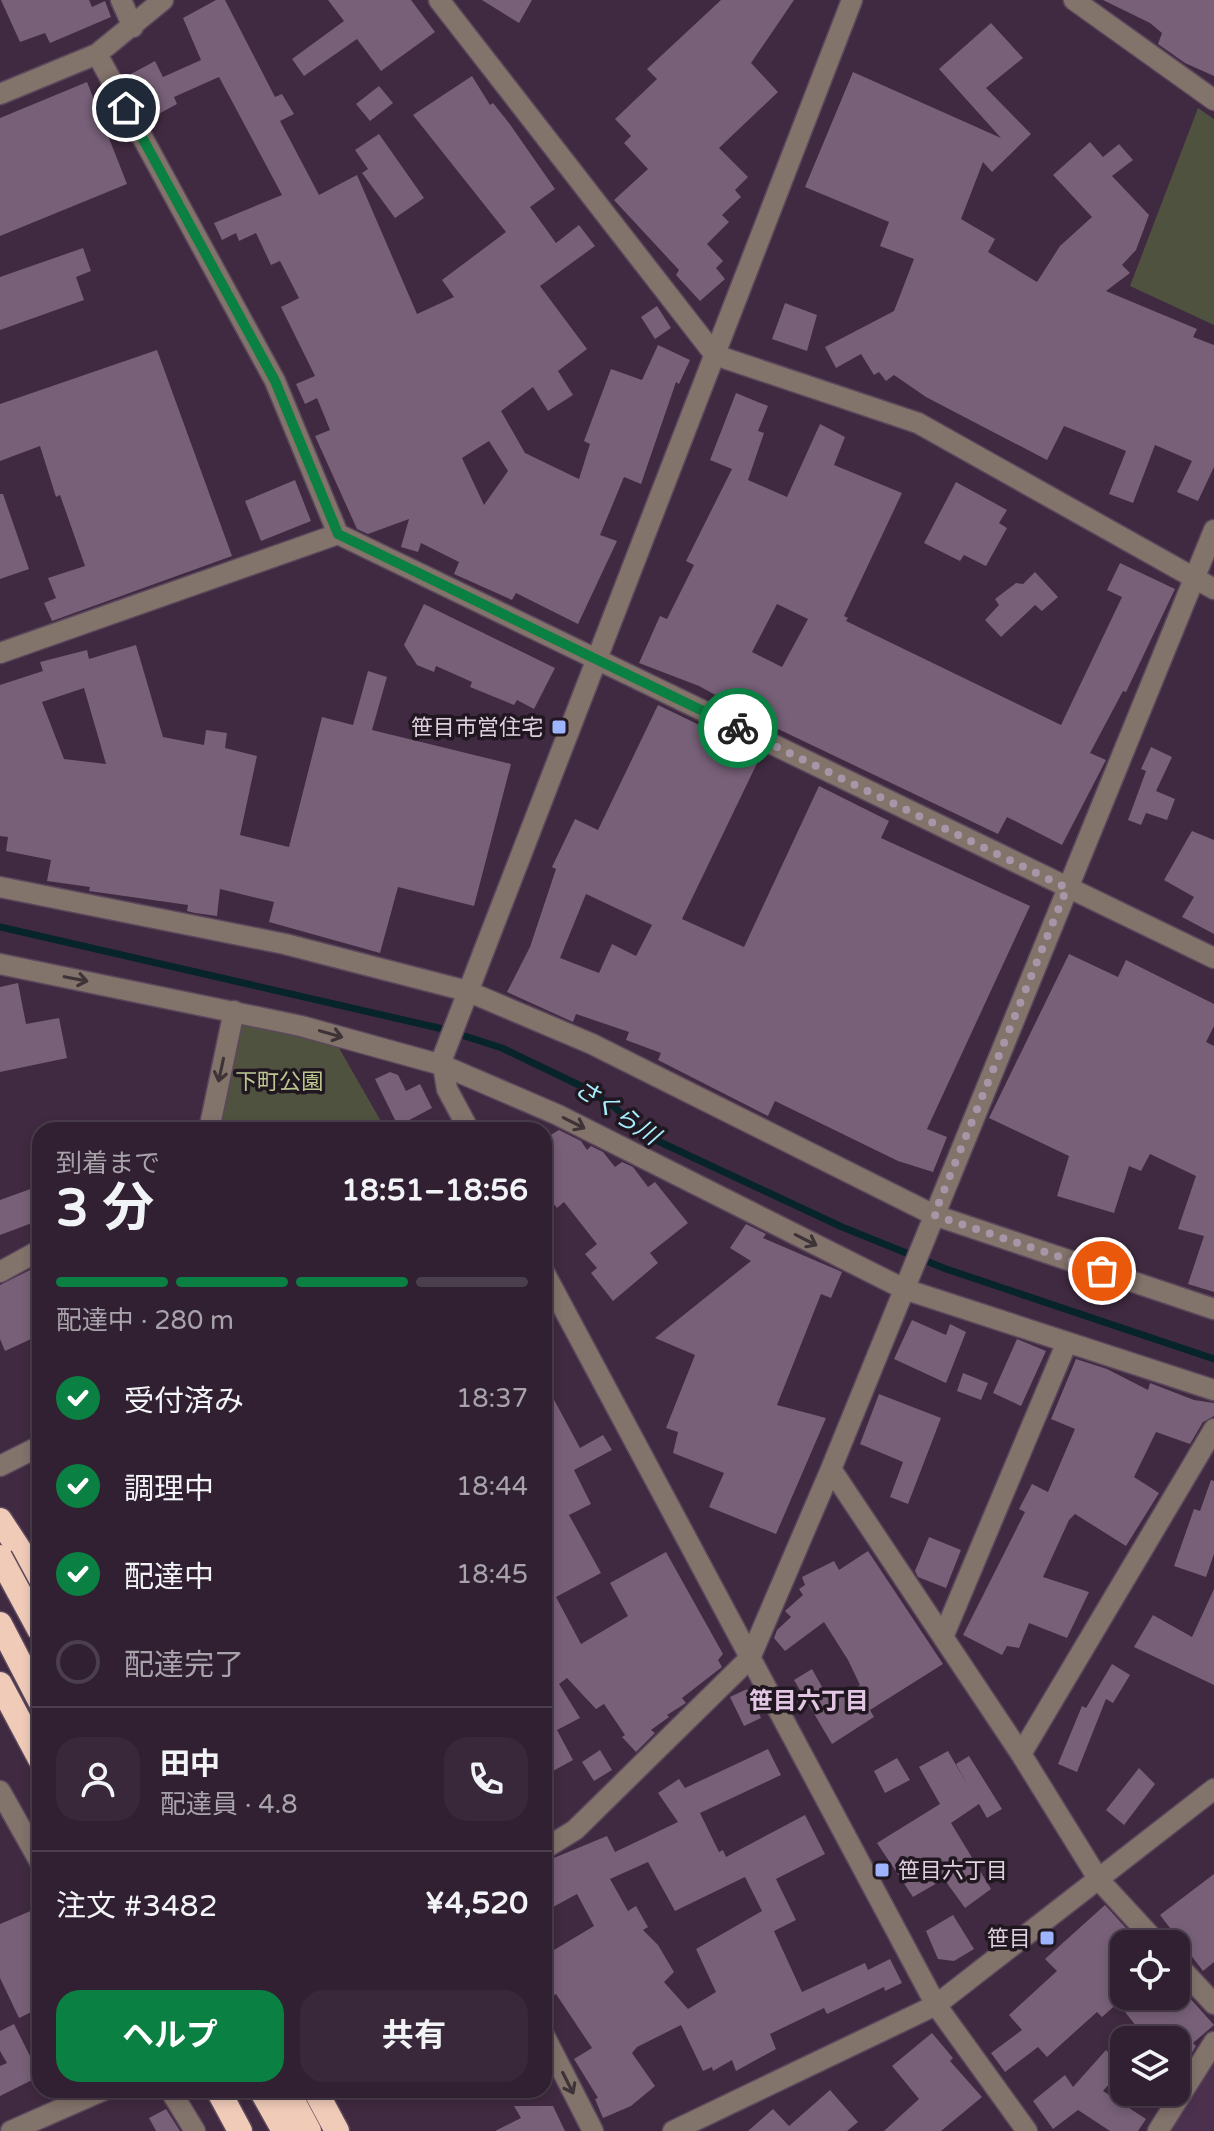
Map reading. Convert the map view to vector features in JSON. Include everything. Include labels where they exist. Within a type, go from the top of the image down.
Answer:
[{"type":"highway","points":[[0,1520],[32,1569]]},
{"type":"highway","points":[[0,1549],[32,1623]]},
{"type":"highway","points":[[0,1557],[32,1616]]},
{"type":"highway","points":[[0,1622],[32,1675]]},
{"type":"highway","points":[[0,1622],[32,1685]]},
{"type":"highway","points":[[0,1684],[32,1744]]},
{"type":"highway","points":[[222,2098],[240,2131]]},
{"type":"highway","points":[[252,2098],[270,2131]]},
{"type":"highway","points":[[265,2098],[284,2131]]},
{"type":"highway","points":[[278,2098],[296,2131]]},
{"type":"highway","points":[[291,2098],[309,2131]]},
{"type":"highway","points":[[319,2098],[337,2131]]},
{"type":"street","points":[[121,0],[133,27]]},
{"type":"street","points":[[0,94],[97,54],[163,0]]},
{"type":"street","points":[[439,0],[715,355],[918,423],[1214,589]]},
{"type":"street","points":[[465,1122],[447,1089],[442,1062],[852,0]]},
{"type":"street","points":[[1074,0],[1214,100]]},
{"type":"street","points":[[97,54],[275,381],[338,534],[1214,958]]},
{"type":"street","points":[[552,1844],[575,1830],[750,1658],[831,1469],[1214,530]]},
{"type":"street","points":[[0,653],[338,534]]},
{"type":"street","points":[[0,887],[285,944],[465,1000],[592,1044],[934,1215],[1214,1309]]},
{"type":"street","points":[[0,964],[234,1011],[442,1062],[908,1280],[1067,1342],[1214,1390]]},
{"type":"street","points":[[211,1122],[234,1011]]},
{"type":"street","points":[[0,1272],[32,1254]]},
{"type":"street","points":[[552,1287],[936,2005],[1027,2131]]},
{"type":"street","points":[[943,1637],[1067,1342]]},
{"type":"street","points":[[1021,1754],[1214,1429]]},
{"type":"street","points":[[0,1466],[32,1450]]},
{"type":"street","points":[[831,1469],[1021,1754],[1099,1880],[1145,1930]]},
{"type":"street","points":[[673,2131],[936,2005],[1214,1789]]},
{"type":"street","points":[[0,1791],[32,1848]]},
{"type":"street","points":[[1190,1978],[1214,2004]]},
{"type":"street","points":[[1158,2131],[1214,2042]]},
{"type":"street","points":[[552,2051],[593,2131]]},
{"type":"street","points":[[11,2131],[86,2098]]},
{"type":"street","points":[[175,2098],[195,2131]]},
{"type":"shaded area","points":[[1214,2058],[1214,2131],[1168,2131],[1184,2106],[1190,2106],[1190,2096]]},
{"type":"green space","points":[[1198,108],[1214,119],[1214,325],[1130,286]]},
{"type":"green space","name":"下町公園","points":[[242,1018],[335,1041],[381,1122],[218,1122]]},
{"type":"building","points":[[1,0],[89,0],[92,7],[105,1],[111,17],[50,43],[45,33],[20,42]]},
{"type":"building","points":[[216,0],[225,0],[275,97],[282,94],[294,114],[280,121],[319,195],[357,175],[417,314],[454,297],[442,280],[506,232],[413,115],[472,76],[490,105],[493,103],[509,123],[555,189],[530,207],[556,243],[579,225],[595,246],[540,286],[587,349],[558,371],[573,395],[548,411],[533,387],[501,411],[525,453],[579,479],[590,444],[584,441],[611,369],[642,380],[658,345],[690,360],[679,384],[676,382],[641,484],[624,477],[600,535],[617,541],[578,624],[516,593],[512,600],[454,574],[459,562],[421,543],[418,552],[401,547],[409,519],[368,534],[357,529],[315,436],[330,430],[317,398],[305,404],[296,384],[315,376],[281,307],[299,298],[280,261],[271,265],[256,233],[239,241],[236,233],[222,240],[214,223],[282,195],[219,77],[174,97],[177,104],[153,117],[131,74],[155,61],[163,77],[201,60],[183,18]],"holes":[[[489,441],[508,471],[484,505],[462,458]]]},
{"type":"building","points":[[328,0],[411,0],[435,32],[381,71],[357,39],[304,76],[292,59],[344,21]]},
{"type":"building","points":[[482,0],[532,0],[519,23]]},
{"type":"building","points":[[721,0],[794,0],[751,63],[778,92],[719,148],[748,177],[735,190],[741,197],[722,215],[729,222],[707,244],[723,261],[716,268],[725,279],[700,301],[676,275],[679,270],[614,200],[648,169],[624,143],[631,136],[615,119],[657,79],[647,69]]},
{"type":"building","points":[[1103,0],[1214,0],[1214,76],[1185,63],[1158,44],[1162,33],[1150,23]]},
{"type":"building","points":[[991,23],[1023,58],[986,88],[1031,134],[992,172],[983,162],[961,219],[995,239],[988,252],[1037,282],[1060,246],[1092,217],[1053,175],[1090,142],[1103,157],[1119,144],[1133,160],[1112,176],[1149,215],[1136,250],[1122,265],[1130,273],[1106,291],[1197,329],[1193,337],[1214,345],[1214,467],[1198,501],[1177,492],[1192,461],[1155,445],[1133,503],[1109,494],[1126,451],[1064,426],[1047,460],[926,397],[894,375],[886,381],[879,372],[874,375],[861,354],[836,368],[825,347],[894,311],[914,259],[880,246],[889,222],[805,187],[853,72],[1001,138],[939,69]]},
{"type":"building","points":[[87,82],[127,184],[0,236],[0,118]]},
{"type":"building","points":[[379,86],[393,103],[370,121],[356,104]]},
{"type":"building","points":[[379,134],[424,198],[395,218],[362,173],[368,169],[355,150]]},
{"type":"building","points":[[83,248],[91,271],[76,277],[84,300],[0,330],[0,277]]},
{"type":"building","points":[[785,303],[817,315],[807,351],[772,339]]},
{"type":"building","points":[[657,306],[671,328],[655,339],[641,317]]},
{"type":"building","points":[[157,350],[232,556],[52,621],[44,603],[56,598],[48,578],[85,566],[60,495],[56,497],[40,446],[0,461],[0,404]]},
{"type":"building","points":[[736,393],[768,406],[758,431],[764,433],[748,480],[787,497],[820,424],[845,437],[834,465],[902,493],[844,616],[848,618],[846,621],[1061,725],[1122,597],[1107,590],[1120,563],[1175,589],[1126,692],[1123,691],[1090,753],[1106,760],[1062,845],[1007,817],[998,834],[776,728],[699,686],[639,663],[660,616],[667,619],[694,565],[686,561],[732,469],[710,460]],"holes":[[[777,604],[808,619],[782,667],[752,652]]]},
{"type":"building","points":[[295,480],[311,521],[261,541],[245,501]]},
{"type":"building","points":[[956,482],[1007,510],[999,523],[1007,528],[986,566],[964,555],[960,561],[924,543]]},
{"type":"building","points":[[0,494],[3,494],[29,569],[0,579]]},
{"type":"building","points":[[1035,572],[1058,597],[1042,611],[1035,605],[1001,637],[985,620],[999,605],[995,599],[1016,583],[1023,584]]},
{"type":"building","points":[[424,604],[555,668],[534,709],[517,700],[514,705],[470,687],[472,682],[436,666],[434,672],[417,665],[404,645]]},
{"type":"building","points":[[136,645],[163,737],[204,745],[206,730],[227,733],[225,748],[257,756],[240,835],[289,847],[322,717],[353,725],[368,671],[387,677],[372,730],[511,764],[474,906],[398,887],[380,953],[269,922],[274,902],[220,889],[217,916],[187,911],[188,905],[89,891],[90,887],[47,881],[51,860],[6,851],[8,837],[0,836],[0,685],[43,671],[40,662],[87,650],[89,659]],"holes":[[[84,688],[106,764],[64,759],[42,702]]]},
{"type":"building","points":[[658,705],[761,755],[682,919],[744,947],[819,786],[889,821],[881,838],[1030,906],[927,1129],[947,1137],[933,1172],[898,1161],[775,1101],[768,1116],[658,1060],[661,1053],[626,1040],[629,1032],[576,1014],[573,1022],[507,992],[530,947],[556,869],[552,867],[575,819],[598,830]],"holes":[[[586,894],[652,925],[636,956],[612,944],[599,973],[560,958]]]},
{"type":"building","points":[[1151,747],[1172,757],[1156,791],[1175,799],[1167,820],[1146,813],[1141,825],[1128,820],[1146,771],[1141,769]]},
{"type":"building","points":[[1192,831],[1214,840],[1214,934],[1182,917],[1194,897],[1164,880]]},
{"type":"building","points":[[1069,954],[1118,977],[1126,960],[1214,1004],[1214,1026],[1206,1042],[1214,1046],[1214,1292],[1188,1284],[1204,1236],[1178,1229],[1196,1176],[1150,1154],[1141,1171],[1129,1166],[1114,1213],[1057,1196],[1069,1156],[989,1118]]},
{"type":"building","points":[[18,983],[26,1024],[59,1018],[67,1058],[0,1072],[0,987]]},
{"type":"building","points":[[390,1072],[398,1075],[406,1091],[420,1084],[432,1108],[406,1122],[396,1122],[375,1079]]},
{"type":"building","points":[[559,1130],[581,1141],[587,1150],[591,1146],[603,1152],[615,1167],[622,1162],[633,1167],[648,1187],[655,1182],[688,1223],[650,1253],[658,1263],[613,1301],[591,1273],[597,1268],[585,1254],[597,1244],[564,1202],[557,1208],[552,1202],[552,1134]]},
{"type":"building","points":[[32,1188],[32,1223],[0,1235],[0,1200]]},
{"type":"building","points":[[746,1224],[766,1234],[763,1238],[842,1272],[831,1298],[821,1294],[777,1405],[826,1418],[776,1534],[709,1507],[724,1473],[673,1453],[678,1432],[666,1428],[695,1355],[655,1338],[751,1261],[730,1248]]},
{"type":"building","points":[[32,1269],[32,1339],[5,1351],[0,1339],[0,1285]]},
{"type":"building","points":[[912,1320],[946,1335],[950,1324],[966,1332],[946,1383],[894,1359]]},
{"type":"building","points":[[1017,1339],[1046,1351],[1021,1406],[993,1393]]},
{"type":"building","points":[[1076,1359],[1107,1369],[1148,1390],[1150,1383],[1194,1400],[1214,1403],[1214,1416],[1203,1422],[1190,1444],[1156,1432],[1134,1477],[1159,1493],[1126,1546],[1075,1514],[1069,1520],[1043,1577],[1089,1592],[1067,1638],[1029,1623],[1019,1648],[1007,1646],[1002,1655],[963,1635],[1025,1512],[1019,1509],[1032,1484],[1048,1492],[1075,1429],[1051,1419]]},
{"type":"building","points":[[963,1373],[988,1383],[981,1400],[957,1391]]},
{"type":"building","points":[[879,1394],[941,1418],[908,1504],[890,1497],[903,1462],[860,1444]]},
{"type":"building","points":[[552,1396],[580,1448],[603,1435],[612,1450],[574,1470],[591,1504],[569,1515],[601,1573],[556,1597],[581,1644],[628,1616],[610,1583],[666,1552],[723,1654],[718,1660],[722,1667],[682,1698],[686,1703],[651,1730],[655,1733],[636,1752],[622,1737],[625,1735],[604,1704],[596,1709],[567,1678],[559,1684],[580,1718],[557,1730],[573,1760],[552,1772]]},
{"type":"building","points":[[1211,1480],[1214,1481],[1214,1554],[1206,1577],[1174,1566],[1194,1509],[1200,1511]]},
{"type":"building","points":[[929,1537],[961,1550],[946,1588],[918,1577],[915,1571]]},
{"type":"building","points":[[868,1551],[943,1664],[870,1710],[874,1717],[832,1744],[794,1680],[812,1669],[831,1703],[860,1685],[848,1660],[824,1622],[785,1651],[774,1638],[777,1630],[791,1617],[785,1611],[803,1595],[799,1589],[805,1585],[802,1577],[834,1561],[839,1570]]},
{"type":"building","points":[[1214,1589],[1214,1685],[1134,1647],[1153,1615],[1192,1637]]},
{"type":"building","points":[[1112,1664],[1130,1675],[1113,1703],[1106,1699],[1077,1772],[1058,1764],[1082,1706],[1086,1708]]},
{"type":"building","points":[[747,1689],[761,1718],[744,1726],[730,1697]]},
{"type":"building","points":[[768,1749],[781,1775],[700,1813],[719,1852],[723,1850],[726,1857],[805,1815],[825,1854],[776,1879],[796,1920],[774,1931],[802,1992],[865,1963],[868,1970],[890,1959],[902,1983],[885,1991],[884,1987],[827,2014],[824,2008],[770,2034],[776,2049],[736,2071],[732,2060],[713,2071],[712,2067],[703,2071],[681,2025],[637,2047],[632,2053],[655,2086],[631,2106],[603,2118],[595,2099],[598,2098],[574,2059],[592,2048],[556,1994],[552,1996],[552,1951],[594,1926],[577,1894],[552,1908],[552,1859],[607,1836],[615,1852],[678,1822],[658,1793],[679,1779],[685,1788]],"holes":[[[648,1862],[675,1911],[745,1877],[762,1911],[696,1949],[716,1992],[688,2009],[664,1982],[674,1972],[658,1945],[643,1930],[648,1927],[636,1906],[628,1911],[610,1879]]]},
{"type":"building","points":[[600,1750],[612,1770],[594,1781],[582,1762]]},
{"type":"building","points":[[948,1751],[968,1786],[956,1764],[969,1756],[1002,1809],[987,1818],[979,1804],[951,1823],[991,1889],[965,1908],[944,1879],[913,1897],[877,1843],[940,1804],[919,1767]]},
{"type":"building","points":[[897,1758],[910,1780],[885,1793],[874,1771]]},
{"type":"building","points":[[1139,1768],[1155,1784],[1124,1825],[1106,1810]]},
{"type":"building","points":[[1214,1874],[1214,1962],[1203,1971],[1190,1954],[1190,1930],[1172,1930],[1160,1915]]},
{"type":"building","points":[[1105,1905],[1128,1930],[1110,1930],[1110,2010],[1102,2017],[1097,2012],[1047,2057],[1038,2047],[1005,2072],[991,2053],[1022,2030],[1009,2015],[1057,1971],[1045,1959]]},
{"type":"building","points":[[32,1910],[32,2012],[19,2018],[0,1978],[0,1924]]},
{"type":"building","points":[[953,1915],[974,1949],[954,1961],[938,1959],[926,1931]]},
{"type":"building","points":[[1190,1998],[1214,2025],[1193,2043],[1196,2046],[1190,2056],[1190,2026],[1136,2026],[1123,2010],[1190,2010]]},
{"type":"building","points":[[14,2024],[32,2060],[32,2080],[0,2096],[0,2066],[7,2063],[0,2051],[0,2031]]},
{"type":"building","points":[[932,2033],[953,2058],[950,2061],[982,2097],[941,2131],[884,2131],[919,2099],[892,2066]]},
{"type":"building","points":[[1106,2050],[1110,2054],[1110,2083],[1103,2091],[1110,2096],[1110,2106],[1126,2106],[1146,2119],[1138,2131],[1110,2131],[1078,2110],[1053,2129],[1033,2101],[1065,2075],[1073,2087]]},
{"type":"building","points":[[830,2090],[858,2122],[847,2131],[748,2131],[773,2109],[789,2126]]},
{"type":"building","points":[[514,2106],[553,2106],[565,2131],[495,2131],[521,2118]]},
{"type":"building","points":[[166,2109],[180,2131],[156,2131],[149,2118]]},
{"type":"waterway","name":"さくら川","points":[[0,927],[443,1029],[502,1048],[583,1087],[613,1106],[645,1135],[842,1227],[946,1269],[1214,1359]]},
{"type":"way so far","points":[[738,728],[1067,888],[934,1215],[1102,1271]]},
{"type":"place","name":"笹目市営住宅","points":[[559,727]]},
{"type":"place","name":"笹目六丁目","points":[[882,1870]]},
{"type":"place","name":"笹目","points":[[1047,1938]]},
{"type":"district","name":"笹目六丁目","points":[[809,1701]]},
{"type":"route","points":[[126,108],[275,381],[338,534],[738,728]]}]
